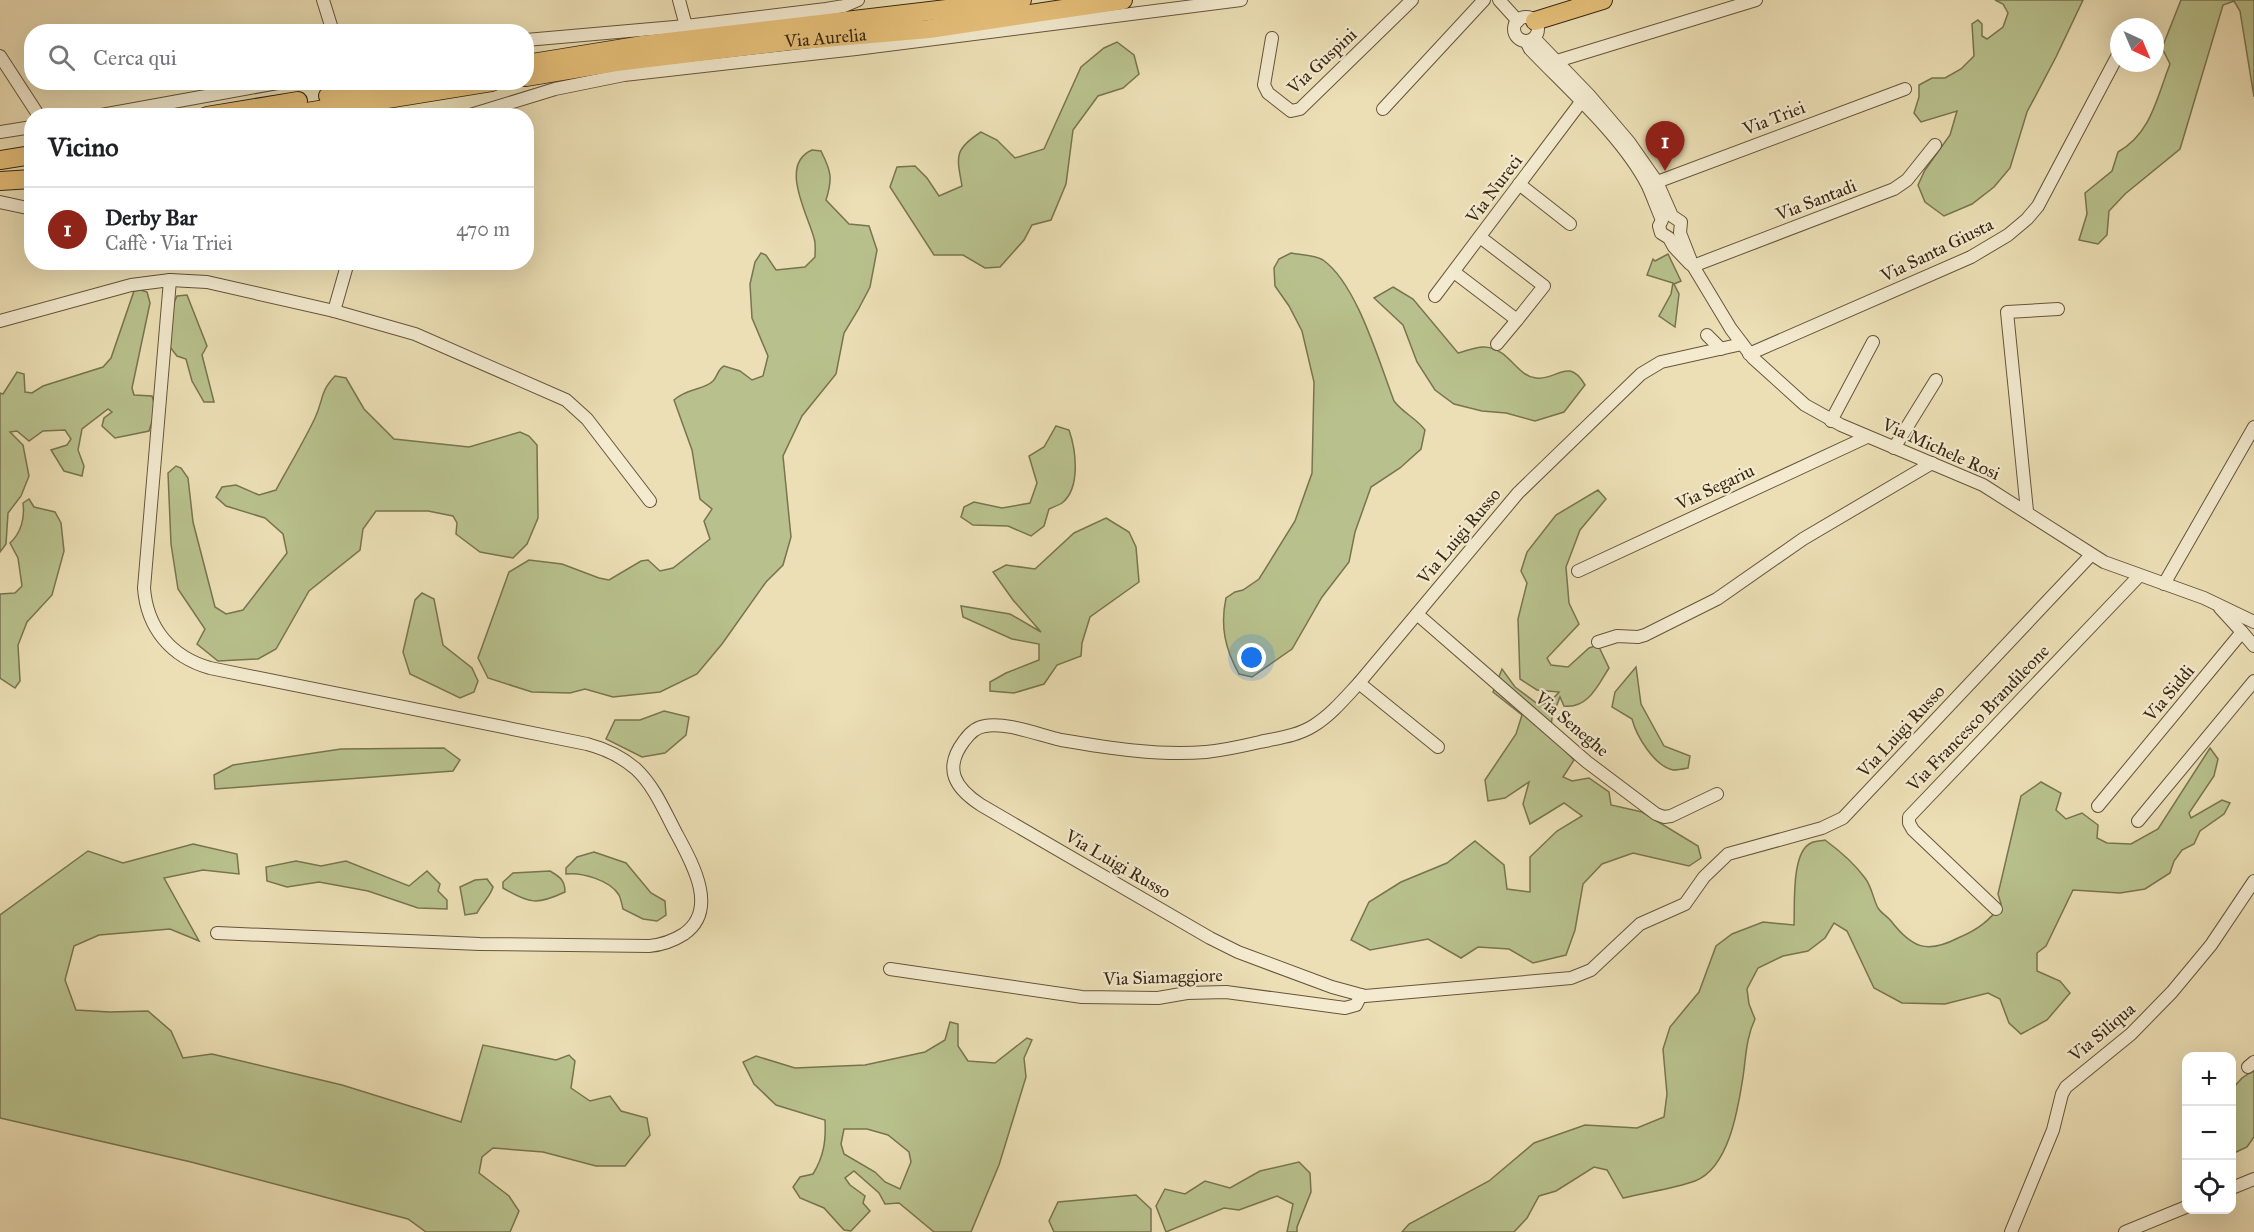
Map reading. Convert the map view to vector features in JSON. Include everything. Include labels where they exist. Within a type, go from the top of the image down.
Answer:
[{"type":"highway","points":[[846,22],[871,12],[916,6],[930,0]]},
{"type":"highway","name":"Via Aurelia","points":[[534,63],[643,45],[1023,0]]},
{"type":"highway","name":"Via Aurelia","points":[[534,76],[616,62],[790,40],[929,29],[1124,0]]},
{"type":"highway","points":[[1528,30],[1603,0]]},
{"type":"highway","points":[[255,108],[361,90]]},
{"type":"highway","points":[[331,108],[443,90]]},
{"type":"highway","points":[[0,147],[24,143]]},
{"type":"highway","points":[[0,160],[24,156]]},
{"type":"highway","points":[[0,181],[24,180]]},
{"type":"street","points":[[323,0],[330,24]]},
{"type":"street","points":[[679,0],[686,26]]},
{"type":"street","points":[[534,39],[686,26],[826,9],[844,6],[858,0]]},
{"type":"street","points":[[493,108],[555,89],[624,75],[856,49],[1240,0]]},
{"type":"street","name":"Via Guspini","points":[[1272,38],[1264,85],[1268,93],[1291,111],[1300,109],[1412,0]]},
{"type":"street","points":[[1383,110],[1484,0]]},
{"type":"street","name":"Via Michele Rosi","points":[[1499,0],[1618,128],[1641,156],[1657,182],[1667,218],[1660,230],[1663,235],[1674,235]]},
{"type":"street","points":[[1557,61],[1756,0]]},
{"type":"street","name":"Via Michele Rosi","points":[[1528,30],[1581,102],[1633,163],[1667,218],[1681,222],[1674,235],[1674,247],[1693,266],[1745,349],[1791,395],[1831,421],[1983,485],[2027,511],[2091,555],[2139,576],[2215,603],[2254,622]]},
{"type":"street","points":[[0,56],[34,108]]},
{"type":"street","name":"Via Santa Giusta","points":[[1745,349],[1971,257],[2018,228],[2041,201],[2110,70]]},
{"type":"street","name":"Via Triei","points":[[1657,182],[1905,88]]},
{"type":"street","points":[[140,108],[239,90]]},
{"type":"street","name":"Via Nureci","points":[[1435,296],[1581,102]]},
{"type":"street","points":[[0,132],[24,128]]},
{"type":"street","name":"Via Santadi","points":[[1693,266],[1897,188],[1909,178],[1935,145]]},
{"type":"street","points":[[1519,184],[1570,224]]},
{"type":"street","points":[[0,202],[24,208]]},
{"type":"street","points":[[1480,237],[1544,286],[1497,344]]},
{"type":"street","points":[[334,311],[346,270]]},
{"type":"street","points":[[1454,272],[1517,320]]},
{"type":"street","points":[[170,280],[144,588],[149,616],[163,640],[178,654],[210,668],[587,744],[610,751],[636,770],[653,791],[689,859],[702,898],[700,916],[691,929],[675,939],[653,945],[480,944],[217,933]]},
{"type":"street","points":[[0,321],[131,285],[170,280],[207,282],[334,311],[415,334],[566,400],[587,419],[650,501]]},
{"type":"street","points":[[2027,511],[2007,312],[2058,309]]},
{"type":"street","points":[[1707,335],[1721,349]]},
{"type":"street","points":[[1831,421],[1873,342]]},
{"type":"street","points":[[1672,347],[1692,355]]},
{"type":"street","name":"Via Luigi Russo","points":[[1745,349],[1721,349],[1658,363],[1641,374],[1526,484],[1359,683],[1328,715],[1307,729],[1291,735],[1230,748],[1195,752],[1138,750],[1062,740],[1002,726],[987,725],[969,735],[957,751],[953,763],[954,776],[959,786],[973,800],[1201,933],[1238,952],[1332,987],[1361,996],[1376,997],[1567,979],[1587,972],[1640,924],[1685,904],[1704,877],[1728,854],[1822,828],[1843,818],[2091,555]]},
{"type":"street","points":[[1894,448],[1936,380]]},
{"type":"street","points":[[2164,584],[2254,427]]},
{"type":"street","name":"Via Segariu","points":[[1578,571],[1867,437]]},
{"type":"street","points":[[1598,642],[1617,636],[1646,635],[1710,603],[1803,539],[1932,464]]},
{"type":"street","name":"Via Francesco Brandileone","points":[[1996,909],[1912,830],[1909,817],[2139,576]]},
{"type":"street","points":[[2215,603],[2254,646]]},
{"type":"street","name":"Via Seneghe","points":[[1417,614],[1579,755],[1656,814],[1670,817],[1717,794]]},
{"type":"street","name":"Via Siddi","points":[[2098,806],[2242,632]]},
{"type":"street","points":[[2138,821],[2254,681]]},
{"type":"street","points":[[1359,683],[1438,747]]},
{"type":"street","name":"Via Siliqua","points":[[2011,1232],[2053,1130],[2062,1094],[2066,1087],[2131,1034],[2168,997],[2211,945],[2254,881]]},
{"type":"street","name":"Via Siamaggiore","points":[[890,969],[1093,998],[1158,998],[1187,993],[1226,992],[1347,1008],[1356,1005],[1361,996]]},
{"type":"street","points":[[2236,1186],[2254,1179]]},
{"type":"street","points":[[2125,1232],[2182,1209]]},
{"type":"green space","points":[[1995,0],[2083,0],[2027,112],[2010,168],[1994,187],[1972,204],[1944,216],[1925,202],[1918,185],[1925,170],[1950,135],[1957,111],[1921,122],[1914,113],[1919,97],[1919,85],[1932,78],[1945,78],[1961,69],[1974,56],[1972,24],[1978,20],[1982,24],[1982,36],[1987,39],[2003,27],[2008,13],[2003,4]]},
{"type":"green space","points":[[2181,0],[2254,0],[2254,97],[2240,11],[2234,1],[2223,5],[2180,149],[2125,194],[2109,211],[2107,235],[2098,244],[2079,240],[2087,214],[2085,193],[2112,171],[2118,152],[2138,135],[2152,114],[2170,64],[2164,52],[2164,43]]},
{"type":"green space","points":[[1117,42],[1134,55],[1139,74],[1123,88],[1098,96],[1073,130],[1066,184],[1051,220],[1032,225],[1024,240],[1000,267],[985,268],[963,255],[934,255],[890,187],[897,167],[915,166],[927,178],[939,196],[962,186],[958,161],[961,149],[981,132],[997,140],[1015,158],[1044,149],[1081,67],[1104,48]]},
{"type":"green space","points":[[812,150],[821,151],[829,169],[830,186],[826,200],[849,224],[869,226],[877,250],[870,287],[844,333],[836,374],[802,416],[783,456],[791,537],[783,565],[766,582],[722,644],[697,674],[660,692],[613,697],[585,689],[570,693],[532,692],[488,678],[478,658],[509,572],[529,560],[562,564],[609,580],[641,561],[648,560],[660,571],[673,568],[710,539],[704,521],[712,509],[700,499],[692,450],[674,400],[684,393],[709,384],[724,366],[740,371],[752,380],[763,376],[768,356],[752,318],[750,284],[755,262],[761,253],[766,255],[776,270],[805,267],[815,257],[815,240],[798,190],[796,177],[797,166],[802,157]]},
{"type":"green space","points":[[1291,253],[1320,258],[1335,271],[1366,325],[1394,401],[1425,430],[1421,449],[1400,468],[1371,487],[1355,532],[1349,562],[1322,597],[1292,649],[1252,677],[1239,674],[1230,656],[1224,628],[1226,598],[1259,579],[1295,521],[1312,473],[1314,382],[1302,331],[1275,286],[1274,268],[1279,259]]},
{"type":"green space","points":[[1668,254],[1681,281],[1674,284],[1679,294],[1675,327],[1659,316],[1671,294],[1673,283],[1647,275],[1653,259],[1655,261]]},
{"type":"green space","points":[[1393,287],[1413,299],[1458,353],[1479,347],[1494,349],[1501,352],[1529,376],[1543,378],[1568,371],[1579,376],[1585,385],[1564,412],[1535,421],[1506,413],[1482,411],[1454,404],[1435,390],[1417,362],[1403,325],[1374,298]]},
{"type":"green space","points":[[134,291],[147,292],[150,303],[132,388],[134,395],[152,396],[156,409],[149,431],[115,438],[102,426],[104,418],[112,412],[108,409],[82,429],[78,450],[84,466],[82,476],[64,471],[51,450],[67,445],[71,439],[65,430],[43,431],[29,441],[17,431],[10,432],[23,445],[29,476],[21,496],[8,513],[6,544],[0,552],[0,393],[3,394],[17,372],[24,374],[25,392],[32,393],[43,386],[103,367],[111,358]]},
{"type":"green space","points":[[187,295],[207,346],[202,355],[214,402],[204,402],[192,381],[186,359],[177,356],[170,347],[173,305],[177,296]]},
{"type":"green space","points":[[335,376],[346,378],[364,409],[394,439],[469,447],[520,432],[529,436],[537,445],[538,518],[527,544],[513,558],[480,552],[456,534],[457,523],[453,516],[428,511],[376,511],[363,529],[360,550],[309,591],[276,649],[258,659],[218,661],[197,644],[205,629],[178,589],[171,544],[168,473],[176,466],[181,468],[188,478],[193,522],[215,607],[226,614],[243,610],[287,553],[283,534],[265,518],[226,506],[216,497],[222,487],[236,485],[259,495],[276,490],[315,418],[326,387]]},
{"type":"green space","points":[[1056,426],[1069,430],[1074,448],[1074,479],[1068,496],[1062,503],[1049,509],[1044,526],[1031,536],[1008,526],[973,525],[961,517],[964,507],[974,502],[1002,508],[1030,503],[1037,483],[1029,456],[1044,447]]},
{"type":"green space","points":[[1598,490],[1606,499],[1580,530],[1566,567],[1569,603],[1579,624],[1547,658],[1551,665],[1568,667],[1589,648],[1598,645],[1609,668],[1596,688],[1580,704],[1564,706],[1560,697],[1552,718],[1550,735],[1574,760],[1563,777],[1572,781],[1589,778],[1609,792],[1611,805],[1642,812],[1698,846],[1701,858],[1689,866],[1633,853],[1602,864],[1583,884],[1575,930],[1566,955],[1533,963],[1509,949],[1478,947],[1461,958],[1428,939],[1370,950],[1351,940],[1369,902],[1401,882],[1447,863],[1475,841],[1504,865],[1507,889],[1530,892],[1530,857],[1557,831],[1582,816],[1564,803],[1530,824],[1523,804],[1529,782],[1505,798],[1488,801],[1485,780],[1516,734],[1522,715],[1493,692],[1502,669],[1515,687],[1539,705],[1550,702],[1559,692],[1537,690],[1520,679],[1518,619],[1527,583],[1521,571],[1527,552],[1556,515]]},
{"type":"green space","points":[[29,499],[34,507],[55,512],[61,523],[64,551],[52,595],[27,622],[18,645],[20,681],[15,688],[0,678],[0,594],[15,593],[22,586],[18,558],[10,543],[17,535],[21,525],[23,503]]},
{"type":"green space","points":[[1106,518],[1129,532],[1136,547],[1139,582],[1090,617],[1082,643],[1081,656],[1057,665],[1044,684],[1014,693],[990,691],[990,682],[1039,660],[1039,644],[1012,639],[963,617],[961,606],[1010,614],[1041,632],[1013,600],[993,572],[1006,565],[1035,569],[1074,533]]},
{"type":"green space","points":[[422,593],[434,599],[443,645],[472,668],[478,681],[474,692],[460,698],[410,674],[403,652],[415,600]]},
{"type":"green space","points":[[1636,667],[1641,704],[1664,746],[1690,756],[1688,768],[1673,770],[1659,763],[1637,733],[1632,719],[1612,707],[1615,692]]},
{"type":"green space","points":[[664,711],[689,717],[686,735],[665,753],[642,757],[606,739],[615,720],[640,720]]},
{"type":"green space","points":[[444,748],[460,760],[453,771],[215,789],[214,775],[233,765],[341,749]]},
{"type":"green space","points":[[2210,748],[2218,759],[2214,776],[2189,813],[2191,818],[2222,800],[2230,803],[2224,814],[2200,831],[2194,844],[2182,850],[2174,861],[2170,873],[2145,889],[2120,893],[2073,890],[2046,946],[2037,953],[2037,971],[2060,981],[2070,993],[2047,1020],[2021,1034],[2009,1023],[2000,999],[1988,993],[1945,1004],[1902,1003],[1874,988],[1847,931],[1834,923],[1825,938],[1808,951],[1783,956],[1758,968],[1747,989],[1749,1004],[1755,1019],[1748,1040],[1735,1121],[1724,1151],[1707,1174],[1687,1184],[1623,1198],[1607,1170],[1594,1167],[1556,1191],[1539,1196],[1527,1218],[1514,1232],[1402,1232],[1409,1224],[1489,1181],[1534,1143],[1585,1125],[1637,1128],[1664,1117],[1667,1094],[1663,1049],[1670,1027],[1699,992],[1716,946],[1732,934],[1763,922],[1794,925],[1797,868],[1805,848],[1811,843],[1825,840],[1851,862],[1867,882],[1879,910],[1906,937],[1921,946],[1937,946],[1977,928],[1988,920],[2001,904],[1998,894],[2021,796],[2041,782],[2061,793],[2056,810],[2066,819],[2082,813],[2098,825],[2097,838],[2107,843],[2131,844],[2158,829]]},
{"type":"green space","points":[[193,844],[237,854],[239,874],[203,870],[164,878],[199,941],[170,929],[99,935],[74,946],[65,980],[76,1010],[148,1011],[171,1031],[183,1058],[212,1054],[342,1085],[461,1122],[483,1045],[556,1060],[569,1055],[575,1061],[571,1088],[590,1101],[610,1096],[621,1111],[647,1118],[650,1135],[625,1166],[596,1166],[543,1152],[493,1148],[482,1157],[479,1173],[509,1196],[519,1211],[510,1232],[426,1232],[408,1219],[191,1162],[0,1118],[0,915],[88,851],[123,863]]},
{"type":"green space","points":[[594,852],[626,863],[651,893],[665,901],[666,915],[657,921],[643,919],[623,909],[619,895],[609,885],[587,876],[566,874],[566,868],[577,857]]},
{"type":"green space","points":[[296,861],[321,866],[346,861],[409,886],[427,871],[440,884],[438,891],[447,900],[447,909],[418,908],[368,891],[319,882],[287,887],[267,881],[266,867]]},
{"type":"green space","points":[[550,871],[561,879],[565,892],[534,901],[503,888],[503,882],[513,873]]},
{"type":"green space","points":[[487,879],[493,887],[490,894],[477,913],[465,915],[460,887],[475,880]]},
{"type":"green space","points":[[950,1022],[958,1024],[958,1046],[968,1061],[995,1063],[1027,1038],[1032,1040],[1024,1058],[1026,1077],[999,1165],[971,1232],[934,1232],[899,1203],[885,1204],[879,1193],[854,1171],[845,1178],[850,1185],[865,1196],[863,1203],[870,1211],[851,1231],[844,1230],[824,1208],[800,1198],[793,1187],[800,1177],[813,1174],[820,1161],[824,1148],[825,1120],[776,1105],[754,1084],[743,1062],[756,1056],[795,1068],[865,1065],[925,1052],[945,1040]],"holes":[[[844,1129],[867,1129],[888,1135],[909,1152],[911,1162],[900,1189],[885,1182],[875,1172],[844,1154],[841,1144]]]},
{"type":"green space","points":[[2254,1070],[2254,1137],[2247,1147],[2236,1152],[2236,1085]]},
{"type":"green space","points":[[1299,1162],[1310,1173],[1311,1192],[1297,1232],[1287,1232],[1293,1204],[1277,1196],[1239,1210],[1224,1208],[1166,1232],[1156,1206],[1165,1189],[1185,1194],[1205,1181],[1230,1188],[1260,1171]]},
{"type":"green space","points":[[1136,1195],[1151,1209],[1151,1232],[1054,1232],[1049,1221],[1058,1202]]},
{"type":"place","name":"Derby Bar","points":[[1665,171]]}]
